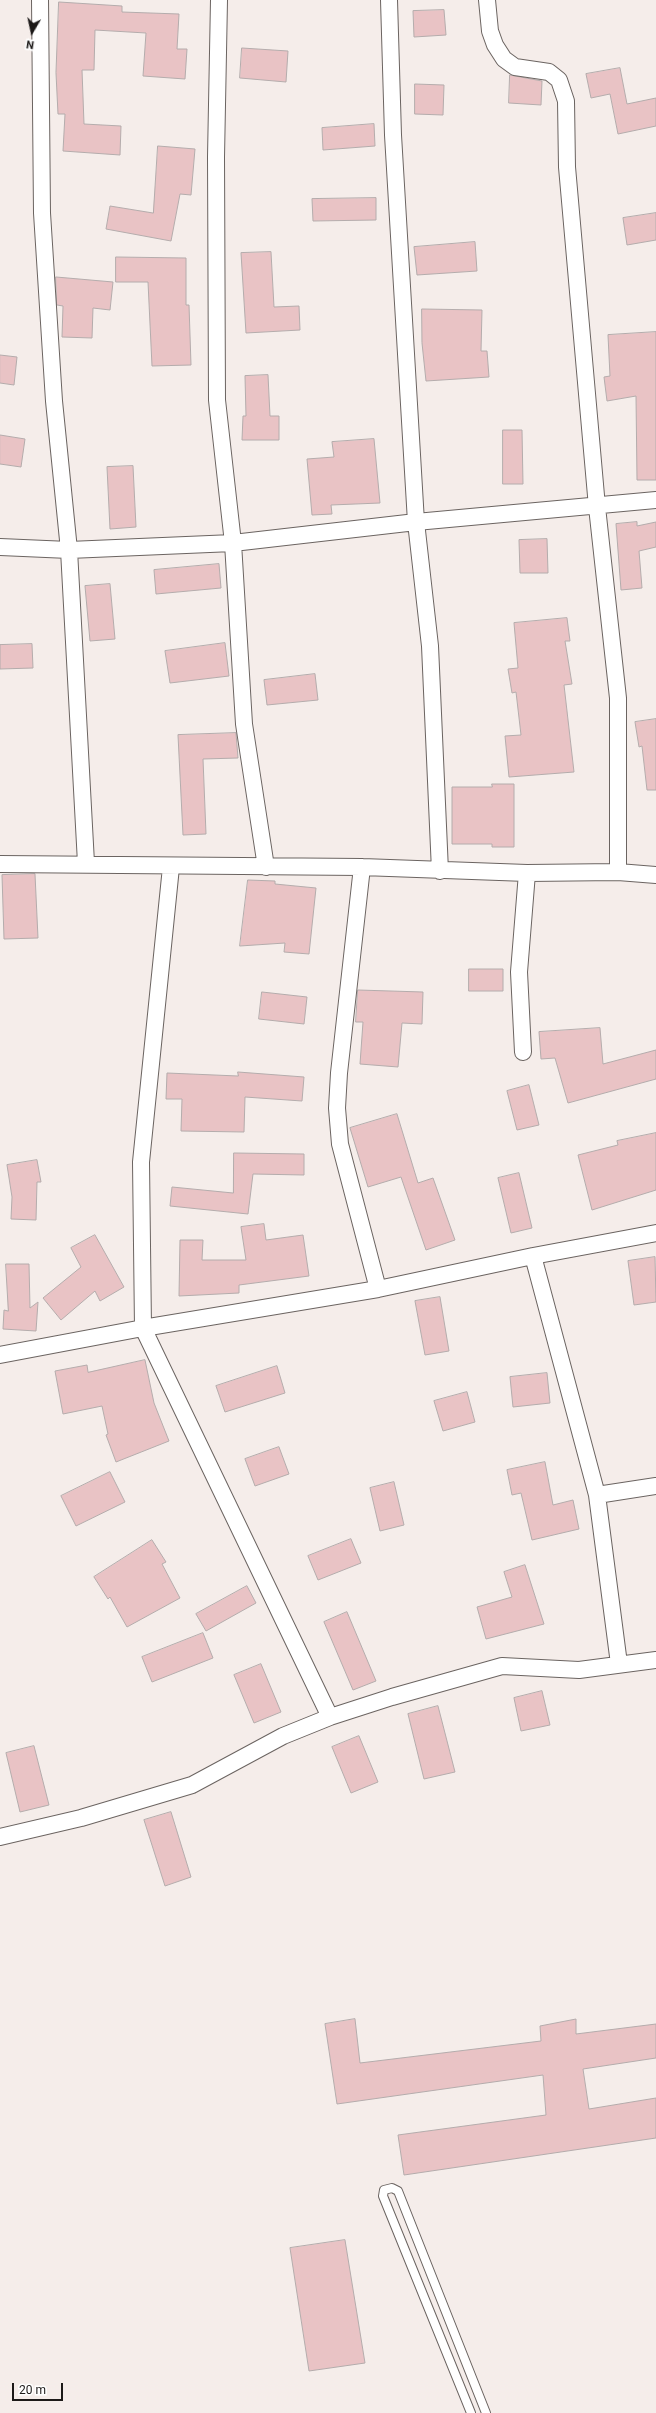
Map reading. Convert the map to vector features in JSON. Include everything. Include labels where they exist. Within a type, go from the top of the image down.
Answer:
[{"type":"street","points":[[40,0],[42,213],[54,401],[69,550],[86,863]]},
{"type":"street","points":[[219,0],[216,157],[217,400],[233,543],[244,724],[266,867]]},
{"type":"street","points":[[389,0],[393,135],[416,522],[430,646],[440,871]]},
{"type":"street","points":[[488,0],[490,31],[495,45],[504,59],[515,67],[549,72],[559,80],[566,101],[567,167],[597,507],[618,698],[618,872]]},
{"type":"street","points":[[0,546],[69,550],[233,543],[416,522],[597,507],[656,500]]},
{"type":"street","points":[[0,864],[86,863],[171,867],[362,867],[527,873],[618,872],[656,875]]},
{"type":"street","points":[[171,867],[141,1162],[143,1328],[330,1717]]},
{"type":"street","points":[[362,867],[339,1072],[337,1108],[340,1144],[378,1289]]},
{"type":"street","points":[[523,1052],[519,972],[527,873]]},
{"type":"street","points":[[0,1355],[143,1328],[378,1289],[533,1256],[656,1233]]},
{"type":"street","points":[[533,1256],[597,1495],[620,1664]]},
{"type":"street","points":[[597,1495],[656,1486]]},
{"type":"street","points":[[0,1837],[81,1818],[192,1785],[283,1736],[330,1717],[392,1697],[502,1666],[579,1670],[656,1660]]},
{"type":"lane","points":[[471,2413],[383,2196],[384,2190],[392,2188],[398,2191],[486,2413]]},
{"type":"lane","points":[[404,2247],[418,2241]]},
{"type":"lane","points":[[455,2371],[466,2365]]},
{"type":"building","points":[[59,2],[122,6],[122,12],[179,14],[177,49],[187,49],[185,79],[143,76],[146,33],[95,30],[94,70],[82,70],[84,124],[121,126],[120,155],[63,151],[65,114],[58,114],[56,73]]},
{"type":"building","points":[[444,10],[446,35],[414,37],[413,11]]},
{"type":"building","points":[[242,48],[288,51],[286,82],[240,78]]},
{"type":"building","points":[[620,68],[627,104],[656,98],[656,126],[618,134],[610,94],[591,98],[586,74]]},
{"type":"building","points":[[510,75],[542,81],[541,105],[509,103]]},
{"type":"building","points":[[415,84],[444,85],[443,115],[415,114]]},
{"type":"building","points":[[374,124],[375,146],[323,150],[322,128]]},
{"type":"building","points":[[158,146],[195,149],[191,195],[180,194],[171,241],[106,229],[110,206],[153,213]]},
{"type":"building","points":[[376,198],[376,220],[313,221],[312,199]]},
{"type":"building","points":[[656,213],[656,240],[627,245],[623,218]]},
{"type":"building","points":[[475,242],[477,271],[417,275],[414,247]]},
{"type":"building","points":[[271,252],[274,307],[299,306],[300,330],[246,333],[241,253]]},
{"type":"building","points":[[116,257],[186,258],[186,305],[189,305],[191,365],[152,366],[148,282],[116,282]]},
{"type":"building","points":[[56,277],[113,282],[110,310],[93,308],[92,338],[62,337],[63,306],[57,305]]},
{"type":"building","points":[[422,309],[482,310],[481,351],[487,351],[489,377],[426,381],[422,343]]},
{"type":"building","points":[[656,332],[656,480],[637,480],[636,396],[607,401],[604,377],[610,376],[608,335]]},
{"type":"building","points":[[0,355],[17,357],[14,385],[0,383]]},
{"type":"building","points":[[268,375],[270,416],[279,416],[279,440],[242,440],[243,416],[246,416],[245,376]]},
{"type":"building","points":[[503,430],[522,430],[523,484],[503,484]]},
{"type":"building","points":[[0,435],[25,439],[21,467],[0,464]]},
{"type":"building","points":[[374,439],[380,503],[331,505],[332,514],[312,515],[307,459],[334,457],[332,442]]},
{"type":"building","points":[[133,466],[136,527],[110,529],[107,467]]},
{"type":"building","points":[[637,522],[637,526],[656,522],[656,547],[639,551],[642,588],[621,590],[616,524]]},
{"type":"building","points":[[547,539],[548,573],[520,573],[519,540]]},
{"type":"building","points":[[219,564],[221,588],[156,594],[154,570]]},
{"type":"building","points":[[110,584],[115,639],[90,641],[85,586]]},
{"type":"building","points":[[567,618],[570,641],[565,641],[572,684],[564,685],[574,772],[509,777],[505,736],[521,735],[516,692],[512,693],[508,669],[518,668],[514,623]]},
{"type":"building","points":[[225,643],[229,676],[170,683],[165,651]]},
{"type":"building","points":[[32,644],[33,668],[0,669],[0,645]]},
{"type":"building","points":[[315,674],[318,700],[267,705],[264,680]]},
{"type":"building","points":[[656,719],[656,790],[647,790],[642,746],[639,747],[635,722]]},
{"type":"building","points":[[236,733],[238,758],[203,759],[206,834],[183,835],[178,735]]},
{"type":"building","points":[[492,784],[514,784],[514,847],[492,847],[492,844],[452,844],[452,787],[492,787]]},
{"type":"building","points":[[35,874],[38,938],[4,939],[2,875]]},
{"type":"building","points":[[248,880],[275,881],[275,884],[316,888],[309,954],[284,952],[285,943],[240,946]]},
{"type":"building","points":[[469,969],[503,969],[503,991],[469,991]]},
{"type":"building","points":[[358,990],[423,992],[422,1024],[402,1023],[398,1067],[360,1064],[363,1022],[356,1022]]},
{"type":"building","points":[[262,992],[307,997],[304,1024],[259,1019]]},
{"type":"building","points":[[600,1028],[603,1064],[656,1050],[656,1079],[568,1103],[555,1058],[541,1059],[539,1032]]},
{"type":"building","points":[[238,1072],[304,1077],[302,1101],[245,1097],[244,1132],[181,1131],[182,1099],[166,1099],[167,1073],[238,1076]]},
{"type":"building","points":[[529,1085],[539,1125],[517,1130],[507,1091]]},
{"type":"building","points":[[397,1114],[418,1183],[433,1178],[455,1240],[426,1250],[401,1177],[368,1187],[350,1128]]},
{"type":"building","points":[[656,1133],[656,1190],[592,1210],[578,1155],[618,1145],[617,1141]]},
{"type":"building","points":[[234,1153],[304,1154],[304,1175],[253,1174],[248,1214],[170,1206],[172,1187],[233,1193]]},
{"type":"building","points":[[37,1160],[41,1182],[37,1182],[36,1220],[11,1219],[12,1197],[7,1165]]},
{"type":"building","points":[[519,1173],[532,1228],[511,1233],[498,1178]]},
{"type":"building","points":[[264,1224],[266,1240],[303,1235],[309,1276],[239,1285],[239,1293],[179,1296],[180,1240],[203,1240],[202,1260],[246,1260],[241,1227]]},
{"type":"building","points":[[95,1235],[124,1287],[100,1301],[95,1291],[61,1320],[43,1298],[81,1267],[71,1248]]},
{"type":"building","points":[[655,1257],[656,1302],[634,1305],[628,1261]]},
{"type":"building","points":[[6,1264],[29,1264],[30,1308],[38,1302],[36,1331],[3,1329],[4,1310],[8,1311]]},
{"type":"building","points":[[440,1297],[449,1351],[425,1355],[415,1301]]},
{"type":"building","points":[[145,1360],[154,1403],[169,1441],[116,1462],[106,1435],[108,1434],[102,1406],[63,1414],[55,1371],[87,1365],[88,1372]]},
{"type":"building","points":[[277,1366],[285,1393],[225,1412],[216,1386]]},
{"type":"building","points":[[547,1373],[550,1403],[513,1407],[510,1377]]},
{"type":"building","points":[[467,1392],[475,1422],[443,1431],[434,1401]]},
{"type":"building","points":[[279,1447],[289,1474],[255,1486],[245,1459]]},
{"type":"building","points":[[545,1462],[553,1505],[573,1500],[579,1529],[532,1540],[521,1493],[512,1495],[507,1470]]},
{"type":"building","points":[[110,1472],[125,1502],[76,1526],[61,1496]]},
{"type":"building","points":[[394,1482],[404,1525],[380,1531],[370,1488]]},
{"type":"building","points":[[351,1539],[361,1563],[318,1580],[308,1556]]},
{"type":"building","points":[[152,1540],[166,1562],[162,1564],[180,1598],[127,1627],[110,1597],[108,1599],[94,1577]]},
{"type":"building","points":[[525,1565],[544,1624],[486,1639],[477,1607],[512,1597],[504,1572]]},
{"type":"building","points":[[247,1586],[256,1603],[206,1631],[196,1614]]},
{"type":"building","points":[[347,1612],[376,1681],[353,1690],[324,1622]]},
{"type":"building","points":[[203,1633],[213,1658],[152,1682],[142,1657]]},
{"type":"building","points":[[261,1664],[281,1712],[254,1723],[234,1675]]},
{"type":"building","points":[[542,1691],[550,1725],[521,1731],[514,1698]]},
{"type":"building","points":[[438,1706],[455,1772],[424,1779],[408,1714]]},
{"type":"building","points":[[359,1736],[378,1782],[351,1793],[332,1747]]},
{"type":"building","points":[[34,1746],[49,1805],[20,1812],[6,1753]]},
{"type":"building","points":[[171,1812],[191,1877],[165,1886],[144,1820]]},
{"type":"building","points":[[355,2019],[360,2063],[541,2041],[540,2026],[576,2019],[576,2034],[656,2024],[656,2058],[583,2069],[589,2109],[656,2098],[656,2138],[404,2175],[398,2135],[546,2115],[543,2075],[337,2104],[325,2024]]},
{"type":"building","points":[[345,2240],[365,2363],[309,2371],[290,2248]]}]
